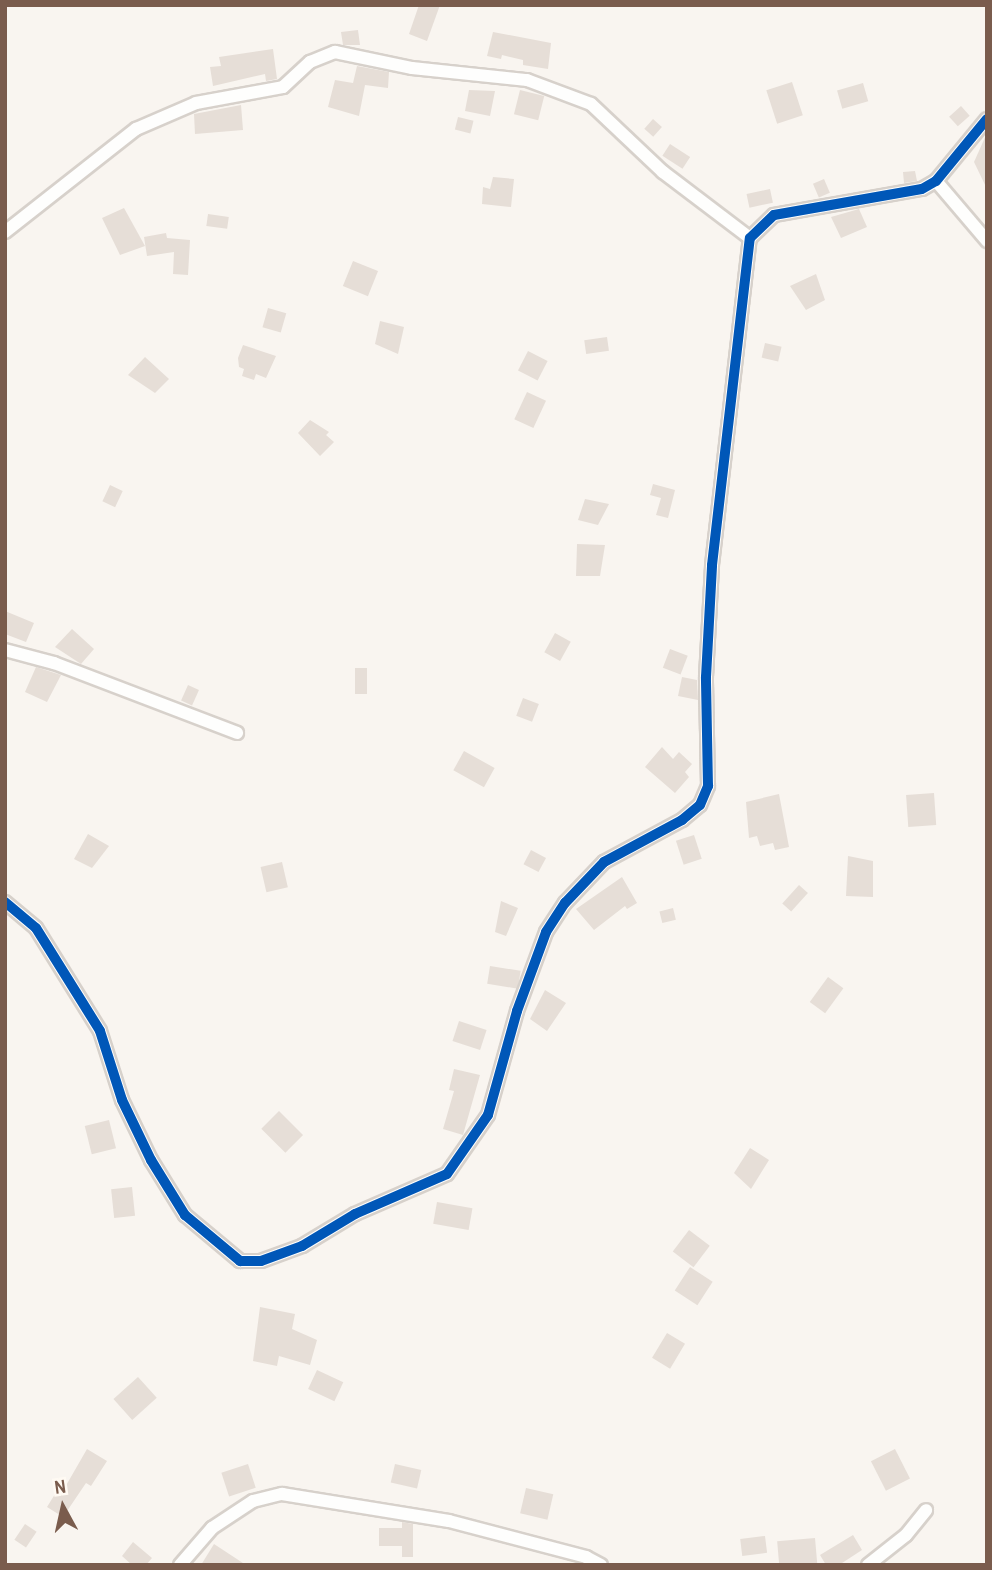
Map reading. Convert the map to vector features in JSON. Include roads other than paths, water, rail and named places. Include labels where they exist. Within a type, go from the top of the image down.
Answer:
[{"type":"street","points":[[5,232],[136,130],[196,103],[283,87],[310,62],[335,52],[412,68],[527,80],[591,104],[663,172],[750,238]]},
{"type":"street","points":[[5,902],[36,928],[100,1031],[122,1100],[151,1160],[185,1215],[240,1261],[261,1261],[302,1246],[355,1214],[447,1174],[488,1115],[517,1011],[546,932],[565,903],[604,862],[682,820],[700,805],[708,786],[706,677],[712,565],[750,238],[774,215],[922,189],[936,181],[987,119]]},
{"type":"street","points":[[936,181],[987,241]]},
{"type":"street","points":[[5,650],[54,663],[237,733]]},
{"type":"street","points":[[180,1565],[212,1528],[253,1502],[282,1494],[449,1521],[601,1565]]},
{"type":"street","points":[[869,1565],[906,1535],[926,1510]]}]
